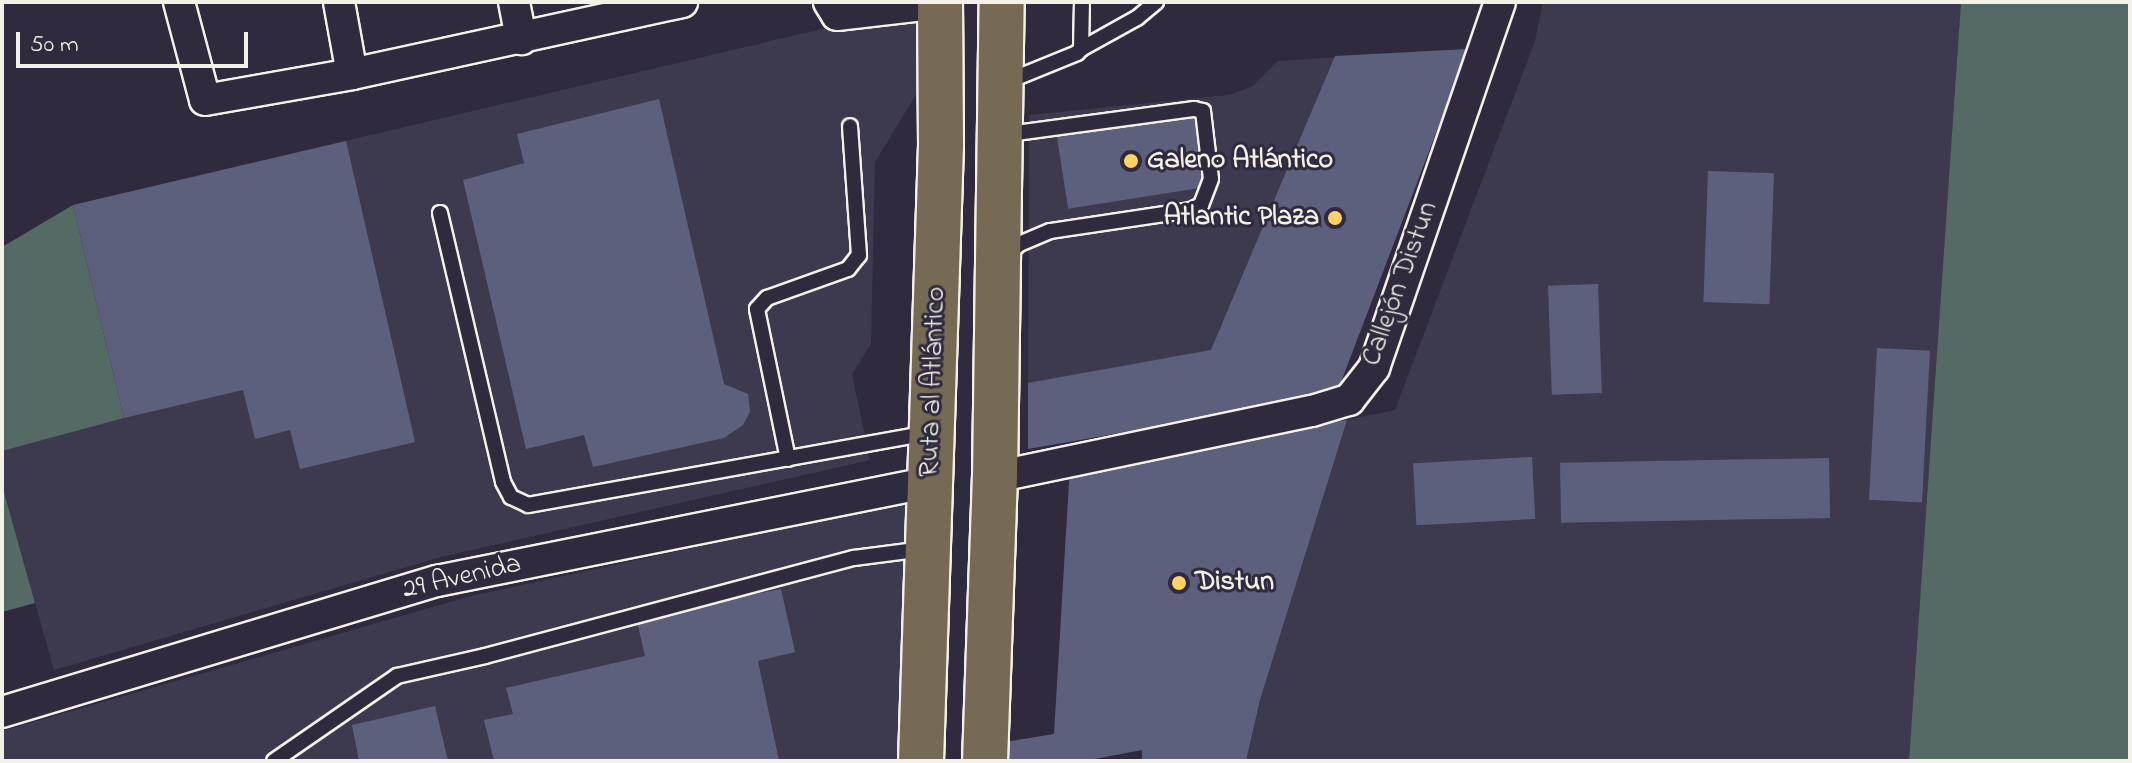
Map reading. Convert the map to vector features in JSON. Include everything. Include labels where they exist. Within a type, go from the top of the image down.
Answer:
[{"type":"highway","points":[[985,761],[995,477],[1002,2]]},
{"type":"highway","name":"Ruta al Atlántico","points":[[921,761],[941,144],[940,3]]},
{"type":"street","points":[[179,2],[205,100],[352,74],[682,2]]},
{"type":"street","points":[[339,2],[352,74]]},
{"type":"street","points":[[514,2],[521,39]]},
{"type":"street","points":[[829,2],[832,12],[837,15],[940,3]]},
{"type":"street","name":"Callejón Distun","points":[[995,477],[1312,411],[1349,400],[1374,368],[1500,2]]},
{"type":"street","name":"29 Avenida","points":[[2,712],[437,581],[931,482]]},
{"type":"lane","points":[[1081,49],[1082,2]]},
{"type":"lane","points":[[997,276],[1007,255],[1019,244],[1050,231],[1191,210],[1201,205],[1211,179],[1203,111],[1016,133],[999,100],[1137,18],[1156,2]]},
{"type":"lane","points":[[788,459],[757,309],[767,298],[848,269],[859,255],[850,126]]},
{"type":"lane","points":[[440,213],[503,482],[511,497],[528,505],[932,433]]},
{"type":"lane","points":[[274,761],[397,676],[485,656],[854,558],[928,549]]},
{"type":"shaded area","points":[[1543,2],[1961,2],[1909,761],[1246,761],[1260,700],[1347,420],[1395,410],[1535,41]]},
{"type":"shaded area","points":[[920,6],[917,93],[875,162],[871,344],[852,374],[870,460],[441,557],[54,670],[2,485],[2,451],[124,418],[73,205]]},
{"type":"shaded area","name":"Atlantic Plaza","points":[[1468,49],[1336,395],[1028,449],[1029,115],[1229,95],[1253,86],[1278,61]]},
{"type":"shaded area","points":[[909,501],[899,761],[2,761],[2,731],[471,596]]},
{"type":"green space","points":[[1961,2],[2130,2],[2130,761],[1909,761]]},
{"type":"green space","points":[[73,205],[124,418],[2,451],[2,247]]},
{"type":"green space","points":[[2,485],[35,603],[2,612]]},
{"type":"building","name":"Atlantic Plaza","points":[[1468,49],[1336,395],[1028,449],[1028,383],[1211,350],[1335,56]]},
{"type":"building","points":[[659,99],[724,384],[748,394],[750,412],[743,425],[724,438],[593,467],[584,435],[526,449],[463,180],[524,163],[517,134]]},
{"type":"building","name":"Galeno Atlántico","points":[[1194,114],[1206,187],[1068,209],[1057,136]]},
{"type":"building","points":[[346,141],[415,442],[300,469],[290,430],[255,439],[243,390],[124,418],[73,205]]},
{"type":"building","points":[[1708,171],[1774,173],[1769,304],[1703,302]]},
{"type":"building","points":[[1598,284],[1602,393],[1552,395],[1548,286]]},
{"type":"building","points":[[1877,348],[1930,351],[1922,503],[1869,500]]},
{"type":"building","name":"Distun","points":[[1347,420],[1260,700],[1246,761],[1142,761],[1142,750],[1084,761],[1006,761],[1006,742],[1054,734],[1070,466]]},
{"type":"building","points":[[1532,457],[1535,519],[1416,525],[1413,463]]},
{"type":"building","points":[[1829,458],[1830,518],[1561,523],[1560,463]]},
{"type":"building","points":[[781,589],[795,652],[758,661],[779,761],[494,761],[484,720],[513,714],[506,688],[645,656],[636,617]]},
{"type":"building","points":[[435,706],[448,761],[359,761],[352,725]]},
{"type":"place","name":"Galeno Atlántico","points":[[1131,161]]},
{"type":"place","name":"Atlantic Plaza","points":[[1335,218]]},
{"type":"place","name":"Distun","points":[[1179,583]]}]
